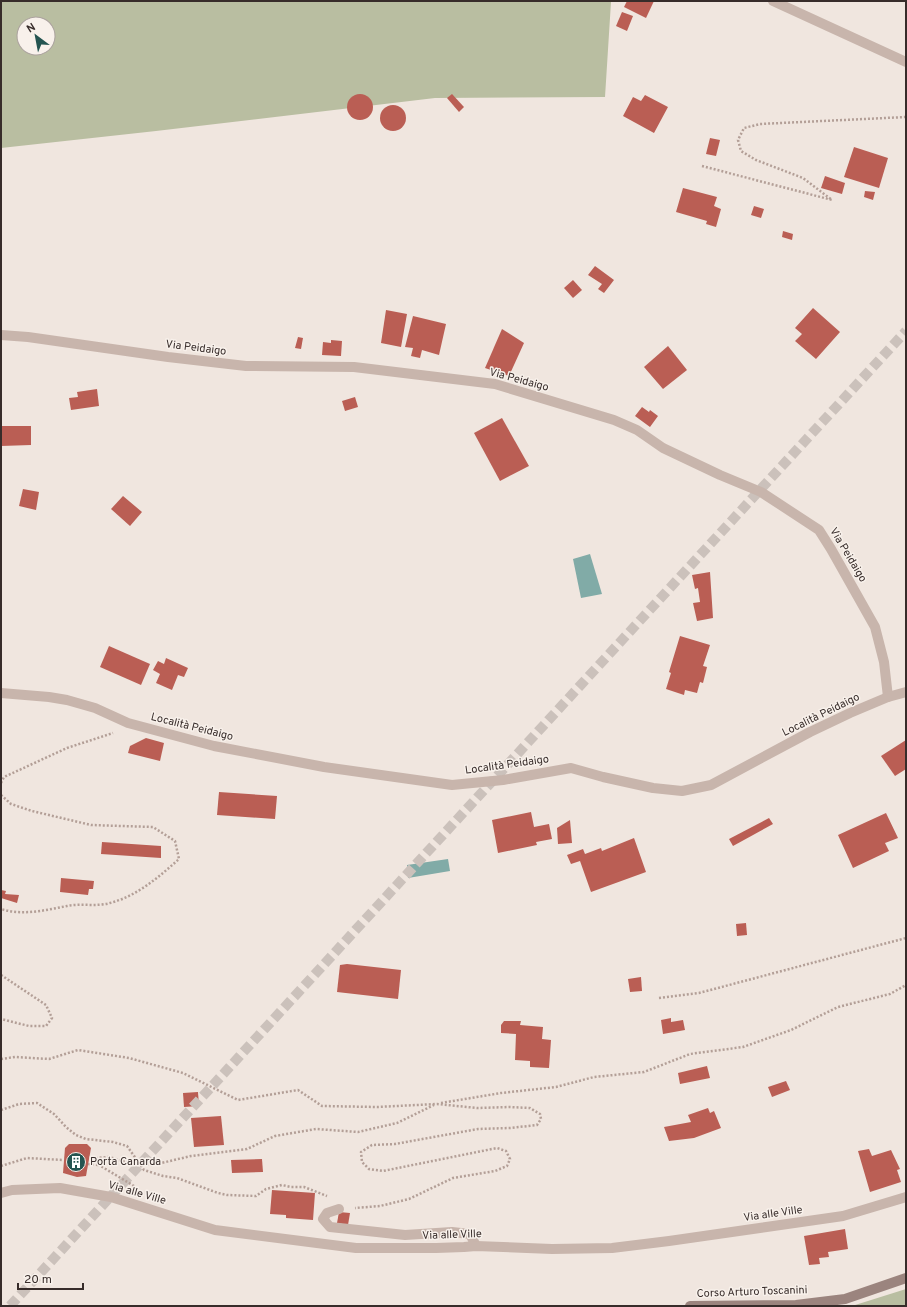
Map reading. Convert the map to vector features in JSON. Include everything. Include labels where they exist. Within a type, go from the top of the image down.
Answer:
[{"type":"main road","name":"Corso Arturo Toscanini","points":[[690,1306],[796,1305],[845,1298],[906,1278]]},
{"type":"street","points":[[773,1],[906,62]]},
{"type":"street","name":"Via Peidaigo","points":[[1,335],[28,337],[168,357],[246,366],[354,368],[495,384],[614,420],[637,430],[663,448],[720,475],[761,492],[818,530],[832,549],[875,627],[884,662],[888,697]]},
{"type":"street","name":"Località Peidaigo","points":[[1,693],[67,700],[95,708],[128,723],[221,747],[324,767],[452,785],[503,780],[571,768],[653,788],[682,791],[710,785],[810,732],[850,713],[888,697],[906,692]]},
{"type":"street","name":"Via alle Ville","points":[[1,1193],[12,1190],[60,1188],[111,1197],[215,1230],[356,1248],[443,1248],[476,1246],[552,1249],[612,1248],[844,1216],[906,1197]]},
{"type":"street","points":[[339,1208],[327,1213],[323,1219],[330,1227],[405,1235],[452,1232],[470,1234],[476,1246]]},
{"type":"path","points":[[702,166],[832,200],[803,178],[756,160],[741,151],[738,140],[744,128],[760,124],[906,117]]},
{"type":"path","points":[[1,783],[4,777],[66,748],[111,735],[128,723]]},
{"type":"path","points":[[1,795],[11,804],[32,812],[91,825],[153,827],[175,841],[179,859],[161,875],[136,892],[109,903],[71,905],[34,912],[8,911],[1,909]]},
{"type":"path","points":[[659,998],[699,993],[906,938]]},
{"type":"path","points":[[1,975],[46,1005],[52,1018],[46,1026],[29,1026],[1,1019]]},
{"type":"path","points":[[1,1059],[49,1059],[78,1050],[130,1058],[183,1073],[238,1100],[298,1090],[322,1106],[377,1107],[437,1104],[502,1093],[556,1087],[594,1077],[644,1072],[690,1054],[743,1047],[791,1030],[838,1007],[890,994],[906,985]]},
{"type":"path","points":[[1,1110],[19,1104],[36,1103],[54,1114],[76,1135],[86,1139],[113,1142],[127,1146],[140,1164],[144,1170],[163,1176],[177,1178],[218,1193],[227,1195],[256,1196],[266,1190],[282,1185],[304,1187],[335,1198],[339,1208],[380,1206],[409,1198],[453,1178],[495,1171],[507,1166],[510,1159],[506,1151],[497,1148],[383,1172],[369,1169],[362,1162],[361,1152],[372,1145],[409,1142],[478,1129],[510,1128],[537,1124],[541,1119],[540,1114],[530,1108],[476,1108],[437,1104],[397,1123],[358,1132],[316,1129],[275,1136],[247,1149],[191,1156],[153,1165],[140,1164],[126,1162],[109,1157],[96,1158],[99,1165]]},
{"type":"path","points":[[1,1166],[27,1158],[63,1160]]},
{"type":"path","points":[[88,1164],[99,1165],[139,1189]]},
{"type":"green space","points":[[1,1],[611,2],[605,97],[435,98],[1,148]]},
{"type":"green space","points":[[906,1289],[906,1306],[852,1306]]},
{"type":"water","points":[[590,554],[602,594],[581,598],[573,559]]},
{"type":"water","points":[[448,859],[450,871],[408,878],[407,865]]},
{"type":"building","points":[[627,1],[654,1],[646,18],[624,7]]},
{"type":"building","points":[[622,12],[633,16],[627,31],[616,26]]},
{"type":"building","points":[[360,94],[369,98],[373,107],[369,116],[360,120],[351,116],[347,107],[351,98]]},
{"type":"building","points":[[452,94],[464,107],[459,112],[447,98]]},
{"type":"building","points":[[645,95],[668,107],[654,133],[623,116],[633,97],[641,101]]},
{"type":"building","points":[[393,105],[402,109],[406,118],[402,127],[393,131],[384,127],[380,118],[384,109]]},
{"type":"building","points":[[710,138],[720,140],[716,156],[706,154]]},
{"type":"building","points":[[854,147],[888,158],[879,188],[844,177]]},
{"type":"building","points":[[825,176],[845,183],[842,194],[821,188]]},
{"type":"building","points":[[683,188],[717,197],[714,206],[721,209],[716,227],[706,224],[707,221],[676,212]]},
{"type":"building","points":[[865,191],[875,192],[873,200],[864,197]]},
{"type":"building","points":[[754,206],[764,209],[761,218],[751,215]]},
{"type":"building","points":[[783,231],[793,234],[792,240],[782,237]]},
{"type":"building","points":[[595,266],[614,280],[604,293],[598,289],[602,284],[588,275]]},
{"type":"building","points":[[573,280],[582,290],[573,298],[564,288]]},
{"type":"building","points":[[813,308],[840,332],[816,359],[795,341],[802,334],[795,328]]},
{"type":"building","points":[[386,310],[407,314],[401,347],[381,343]]},
{"type":"building","points":[[413,316],[446,324],[439,355],[422,350],[420,358],[411,356],[413,348],[405,347]]},
{"type":"building","points":[[502,329],[524,343],[509,376],[485,368]]},
{"type":"building","points":[[298,337],[303,338],[301,349],[295,348]]},
{"type":"building","points":[[331,340],[342,341],[341,356],[322,355],[323,342],[331,343]]},
{"type":"building","points":[[668,346],[687,370],[663,389],[644,367]]},
{"type":"building","points":[[97,389],[99,406],[71,410],[69,398],[78,397],[77,392]]},
{"type":"building","points":[[355,397],[358,407],[345,411],[342,401]]},
{"type":"building","points":[[642,407],[649,412],[650,410],[658,416],[650,427],[635,416]]},
{"type":"building","points":[[502,418],[529,466],[500,481],[474,433]]},
{"type":"building","points":[[1,426],[31,426],[31,445],[1,446]]},
{"type":"building","points":[[23,489],[39,492],[36,510],[19,506]]},
{"type":"building","points":[[123,496],[142,512],[130,526],[111,509]]},
{"type":"building","points":[[710,572],[713,618],[697,621],[693,603],[700,602],[698,588],[695,589],[692,575]]},
{"type":"building","points":[[680,636],[710,645],[703,666],[707,667],[703,683],[700,682],[697,693],[685,690],[684,695],[666,689],[671,673],[669,672]]},
{"type":"building","points":[[109,646],[150,664],[141,685],[100,667]]},
{"type":"building","points":[[166,658],[188,668],[184,677],[178,675],[172,690],[156,683],[160,674],[153,670],[158,661],[164,664]]},
{"type":"building","points":[[146,738],[164,743],[160,761],[128,753],[130,746]]},
{"type":"building","points":[[906,740],[906,769],[895,776],[881,756]]},
{"type":"building","points":[[219,792],[277,796],[275,819],[217,815]]},
{"type":"building","points":[[531,812],[534,827],[549,824],[552,839],[536,842],[537,845],[498,853],[492,820]]},
{"type":"building","points":[[886,813],[898,838],[885,843],[889,851],[853,868],[838,835]]},
{"type":"building","points":[[769,818],[773,824],[733,846],[729,839]]},
{"type":"building","points":[[570,820],[572,843],[558,844],[557,828]]},
{"type":"building","points":[[634,838],[646,872],[591,892],[580,861],[571,864],[567,855],[583,849],[585,854],[601,848],[602,851]]},
{"type":"building","points":[[102,842],[161,846],[161,858],[101,854]]},
{"type":"building","points":[[61,878],[94,881],[93,889],[89,889],[88,895],[60,892]]},
{"type":"building","points":[[1,890],[6,891],[5,894],[19,895],[17,903],[1,898]]},
{"type":"building","points":[[746,923],[747,935],[737,936],[736,924]]},
{"type":"building","points":[[347,964],[401,970],[398,999],[337,992],[340,965]]},
{"type":"building","points":[[641,977],[642,991],[630,992],[628,979]]},
{"type":"building","points":[[671,1018],[671,1022],[683,1020],[685,1030],[663,1034],[661,1020]]},
{"type":"building","points":[[504,1021],[521,1021],[520,1025],[543,1027],[542,1039],[551,1040],[549,1068],[530,1067],[530,1061],[515,1060],[516,1034],[501,1033],[501,1025]]},
{"type":"building","points":[[707,1066],[710,1078],[680,1084],[678,1073]]},
{"type":"building","points":[[786,1081],[790,1090],[772,1097],[768,1087]]},
{"type":"building","points":[[198,1092],[199,1106],[184,1107],[183,1093]]},
{"type":"building","points":[[708,1108],[710,1113],[714,1111],[721,1128],[694,1138],[669,1141],[664,1127],[691,1122],[688,1115]]},
{"type":"building","points":[[221,1116],[224,1145],[194,1147],[191,1118]]},
{"type":"building","name":"Porta Canarda","points":[[69,1144],[87,1144],[91,1148],[86,1176],[77,1177],[63,1173],[65,1148]]},
{"type":"building","points":[[869,1149],[872,1156],[891,1150],[900,1169],[897,1170],[901,1182],[870,1192],[858,1151]]},
{"type":"building","points":[[262,1159],[263,1172],[232,1173],[231,1160]]},
{"type":"building","points":[[272,1190],[315,1193],[313,1220],[286,1218],[286,1215],[270,1214]]},
{"type":"building","points":[[339,1212],[350,1213],[348,1225],[337,1223]]},
{"type":"building","points":[[845,1229],[848,1249],[828,1252],[829,1257],[819,1258],[820,1264],[809,1265],[804,1236]]},
{"type":"tunnel","points":[[10,1306],[906,331]]},
{"type":"place","name":"Porta Canarda","points":[[76,1162]]}]
